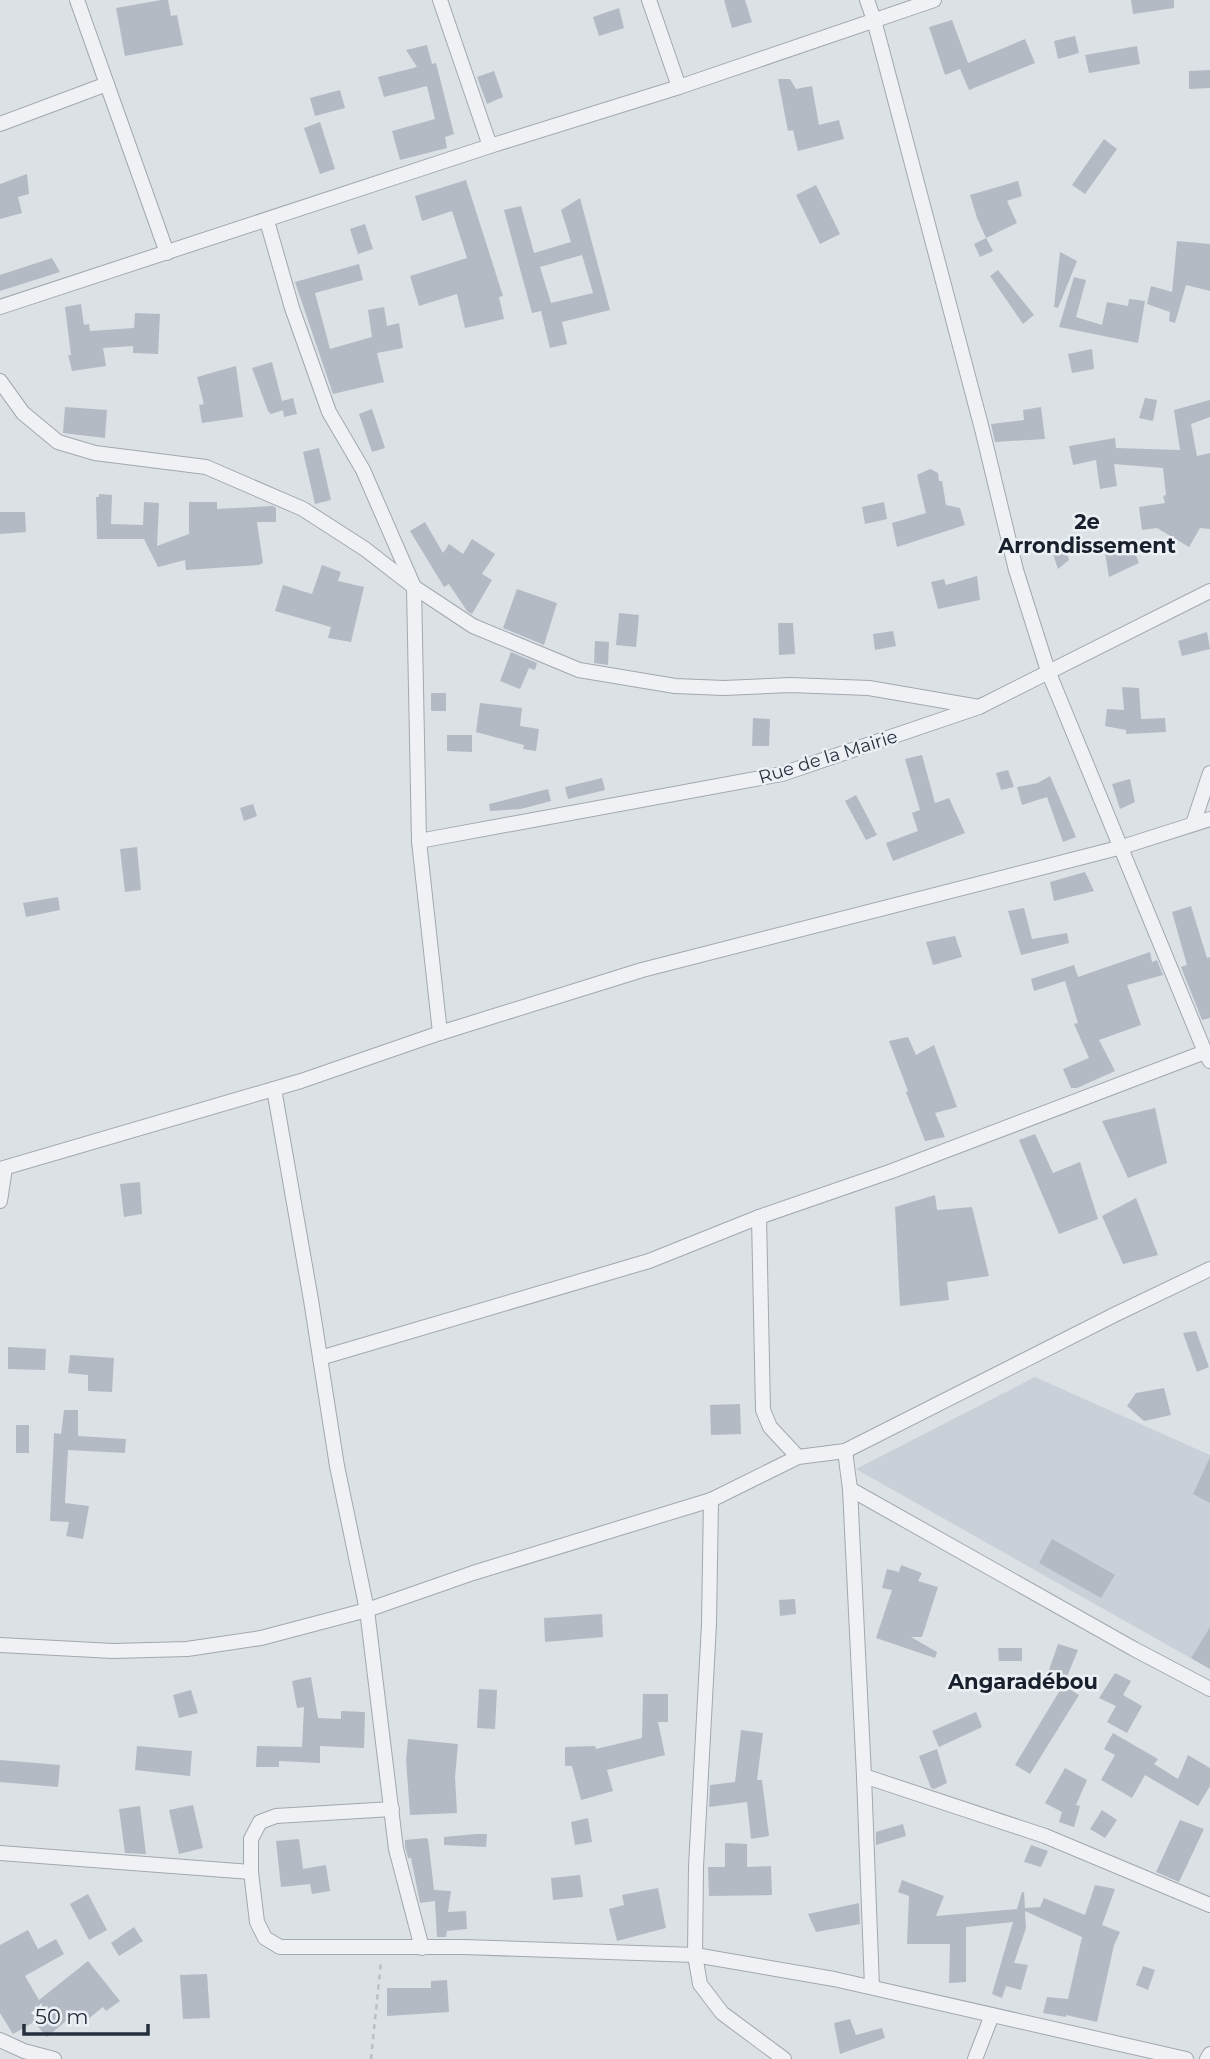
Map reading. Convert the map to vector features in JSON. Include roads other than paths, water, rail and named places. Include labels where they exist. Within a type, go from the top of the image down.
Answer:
[{"type":"street","points":[[77,0],[167,253]]},
{"type":"street","points":[[440,0],[490,146]]},
{"type":"street","points":[[649,0],[679,87]]},
{"type":"street","points":[[320,1358],[649,1261],[759,1217],[1207,1057],[1048,671],[1016,570],[982,429],[867,0]]},
{"type":"street","points":[[0,307],[490,146],[679,87],[934,0]]},
{"type":"street","points":[[0,124],[107,84]]},
{"type":"street","points":[[267,221],[292,308],[329,412],[363,470],[414,587],[419,841],[440,1033]]},
{"type":"street","points":[[0,381],[23,412],[58,442],[95,453],[206,467],[303,509],[365,549],[414,587],[473,626],[579,670],[675,686],[724,688],[790,685],[869,688],[979,707]]},
{"type":"street","name":"Rue de la Mairie","points":[[419,841],[782,774],[979,707],[1210,591]]},
{"type":"street","points":[[1193,824],[1210,773]]},
{"type":"street","points":[[0,1200],[2,1168],[274,1089],[440,1033],[642,970],[1122,847],[1210,819]]},
{"type":"street","points":[[274,1089],[337,1466],[367,1610],[396,1849],[422,1948]]},
{"type":"street","points":[[759,1217],[763,1410],[770,1427],[798,1457]]},
{"type":"street","points":[[0,1645],[113,1651],[187,1649],[261,1638],[367,1610],[473,1573],[711,1500],[798,1457],[845,1451],[1210,1269]]},
{"type":"street","points":[[845,1451],[850,1489],[872,1987]]},
{"type":"street","points":[[850,1489],[1210,1689]]},
{"type":"street","points":[[711,1500],[709,1624],[696,1867],[695,1955],[700,1984],[722,2013],[784,2059]]},
{"type":"street","points":[[864,1776],[1045,1836],[1210,1906]]},
{"type":"street","points":[[393,1809],[276,1816],[260,1822],[251,1839],[251,1872],[257,1922],[265,1938],[280,1947],[463,1947],[695,1955],[872,1987],[1186,2059]]},
{"type":"street","points":[[0,1853],[251,1872]]},
{"type":"street","points":[[975,2059],[992,2015]]},
{"type":"street","points":[[0,2040],[54,2059]]},
{"type":"street","points":[[1207,2059],[1210,2054]]},
{"type":"district","name":"2e Arrondissement","points":[[1087,534]]},
{"type":"district","name":"Angaradébou","points":[[1023,1682]]}]
